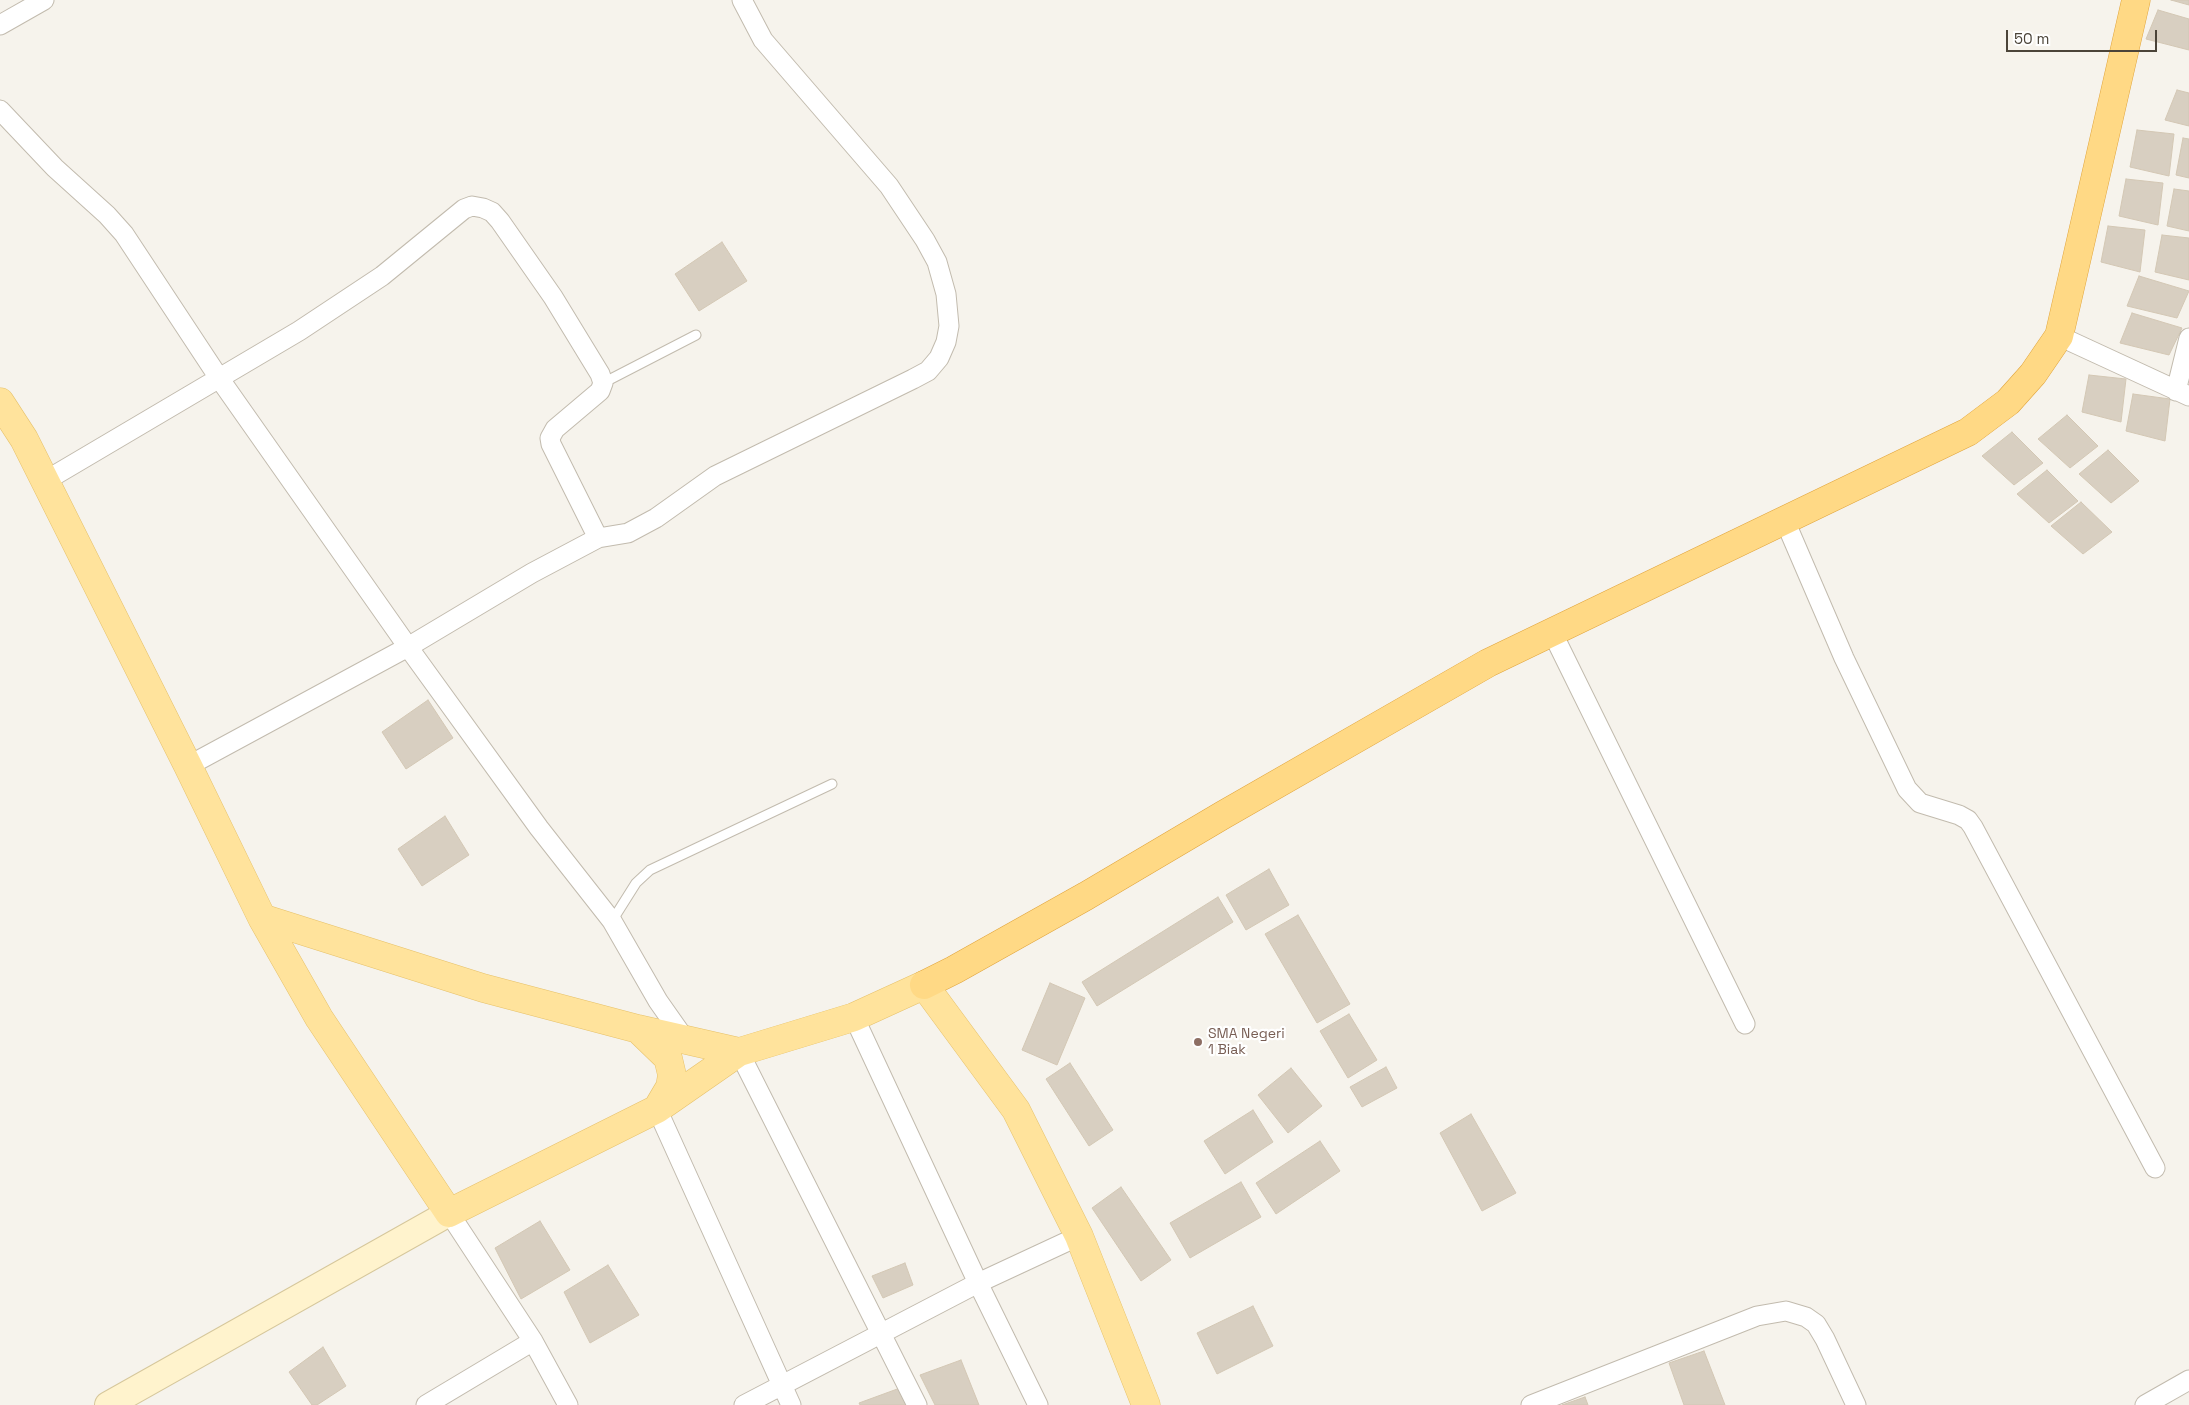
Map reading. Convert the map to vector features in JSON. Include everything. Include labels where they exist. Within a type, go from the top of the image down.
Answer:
[{"type":"highway","points":[[924,985],[1086,896],[1488,663],[1968,432],[2008,402],[2033,374],[2059,336],[2136,0]]},
{"type":"main road","points":[[0,402],[24,439],[262,918],[319,1018],[449,1213]]},
{"type":"main road","points":[[262,918],[483,988],[638,1030],[684,1038],[739,1052]]},
{"type":"main road","points":[[108,1405],[449,1213],[657,1109],[739,1052],[854,1017],[924,985],[1016,1110],[1079,1236],[1146,1405]]},
{"type":"main road","points":[[638,1030],[668,1058],[672,1075],[670,1087],[657,1109]]},
{"type":"street","points":[[0,25],[44,0]]},
{"type":"street","points":[[188,766],[408,648],[532,573],[598,538],[628,533],[656,518],[715,476],[928,371],[939,358],[946,342],[949,326],[946,294],[937,262],[925,240],[888,186],[763,40],[742,0]]},
{"type":"street","points":[[0,110],[55,168],[107,215],[124,234],[220,378],[408,648],[539,828],[612,921],[658,1001],[684,1038]]},
{"type":"street","points":[[45,481],[300,331],[382,276],[464,209],[472,206],[488,210],[500,221],[553,297],[600,374],[603,383],[600,391],[555,429],[550,438],[550,444],[598,538]]},
{"type":"street","points":[[2059,336],[2182,393],[2189,338]]},
{"type":"street","points":[[1785,521],[1844,658],[1906,789],[1920,803],[1960,815],[1968,820],[1973,827],[2154,1168]]},
{"type":"street","points":[[1552,632],[1745,1024]]},
{"type":"street","points":[[854,1017],[978,1283],[1038,1405]]},
{"type":"street","points":[[739,1052],[917,1405]]},
{"type":"street","points":[[657,1109],[791,1405]]},
{"type":"street","points":[[449,1213],[533,1341],[568,1405]]},
{"type":"street","points":[[744,1405],[978,1283],[1079,1236]]},
{"type":"street","points":[[1530,1405],[1757,1316],[1786,1311],[1806,1317],[1816,1324],[1826,1340],[1856,1405]]},
{"type":"street","points":[[426,1405],[533,1341]]},
{"type":"street","points":[[2145,1405],[2189,1380]]},
{"type":"lane","points":[[603,383],[696,335]]},
{"type":"lane","points":[[612,921],[636,883],[650,870],[832,784]]},
{"type":"building","points":[[2171,0],[2189,0],[2189,5]]},
{"type":"building","points":[[2158,10],[2189,19],[2189,50],[2146,39]]},
{"type":"building","points":[[2177,90],[2189,93],[2189,126],[2165,120]]},
{"type":"building","points":[[2137,130],[2174,134],[2169,176],[2130,167]]},
{"type":"building","points":[[2183,138],[2189,139],[2189,178],[2176,175]]},
{"type":"building","points":[[2126,179],[2163,183],[2158,225],[2119,216]]},
{"type":"building","points":[[2174,189],[2189,191],[2189,231],[2167,226]]},
{"type":"building","points":[[2108,226],[2145,230],[2140,272],[2101,262]]},
{"type":"building","points":[[2162,235],[2189,238],[2189,280],[2155,272]]},
{"type":"building","points":[[722,242],[747,281],[699,311],[675,274]]},
{"type":"building","points":[[2139,276],[2189,291],[2177,318],[2127,306]]},
{"type":"building","points":[[2132,313],[2182,328],[2169,355],[2120,343]]},
{"type":"building","points":[[2089,375],[2126,379],[2121,422],[2082,412]]},
{"type":"building","points":[[2133,394],[2170,399],[2165,441],[2126,431]]},
{"type":"building","points":[[2067,415],[2098,446],[2070,468],[2038,439]]},
{"type":"building","points":[[2012,432],[2043,463],[2014,485],[1982,456]]},
{"type":"building","points":[[2108,450],[2139,481],[2111,503],[2079,474]]},
{"type":"building","points":[[2047,470],[2078,501],[2049,523],[2017,494]]},
{"type":"building","points":[[2081,502],[2112,532],[2083,554],[2051,526]]},
{"type":"building","points":[[428,700],[453,738],[406,769],[382,732]]},
{"type":"building","points":[[445,816],[469,855],[422,886],[398,849]]},
{"type":"building","points":[[1269,869],[1289,905],[1246,930],[1226,895]]},
{"type":"building","points":[[1218,897],[1233,922],[1097,1006],[1082,982]]},
{"type":"building","points":[[1298,915],[1350,1004],[1317,1023],[1265,934]]},
{"type":"building","points":[[1050,983],[1085,998],[1057,1065],[1022,1050]]},
{"type":"building","points":[[1349,1014],[1377,1060],[1348,1078],[1320,1031]]},
{"type":"building","points":[[1070,1063],[1113,1130],[1089,1146],[1046,1079]]},
{"type":"building","points":[[1386,1067],[1397,1088],[1362,1107],[1350,1087]]},
{"type":"building","points":[[1291,1068],[1322,1106],[1288,1133],[1258,1095]]},
{"type":"building","points":[[1253,1110],[1273,1142],[1225,1174],[1204,1141]]},
{"type":"building","points":[[1471,1114],[1516,1193],[1482,1211],[1440,1133]]},
{"type":"building","points":[[1320,1141],[1340,1171],[1276,1214],[1256,1183]]},
{"type":"building","points":[[1241,1182],[1261,1217],[1190,1258],[1170,1223]]},
{"type":"building","points":[[1121,1187],[1171,1260],[1141,1281],[1092,1208]]},
{"type":"building","points":[[540,1221],[570,1270],[521,1299],[495,1248]]},
{"type":"building","points":[[905,1263],[913,1285],[883,1298],[872,1276]]},
{"type":"building","points":[[608,1265],[639,1315],[590,1343],[564,1292]]},
{"type":"building","points":[[1253,1306],[1273,1346],[1217,1374],[1197,1333]]},
{"type":"building","points":[[323,1347],[346,1386],[317,1405],[312,1405],[289,1372]]},
{"type":"building","points":[[1704,1351],[1725,1405],[1684,1405],[1669,1363]]},
{"type":"building","points":[[961,1360],[979,1405],[935,1405],[920,1375]]},
{"type":"building","points":[[900,1388],[907,1405],[860,1405],[859,1403]]},
{"type":"building","points":[[1585,1397],[1588,1405],[1562,1405]]},
{"type":"place","name":"SMA Negeri 1 Biak","points":[[1198,1042]]}]
